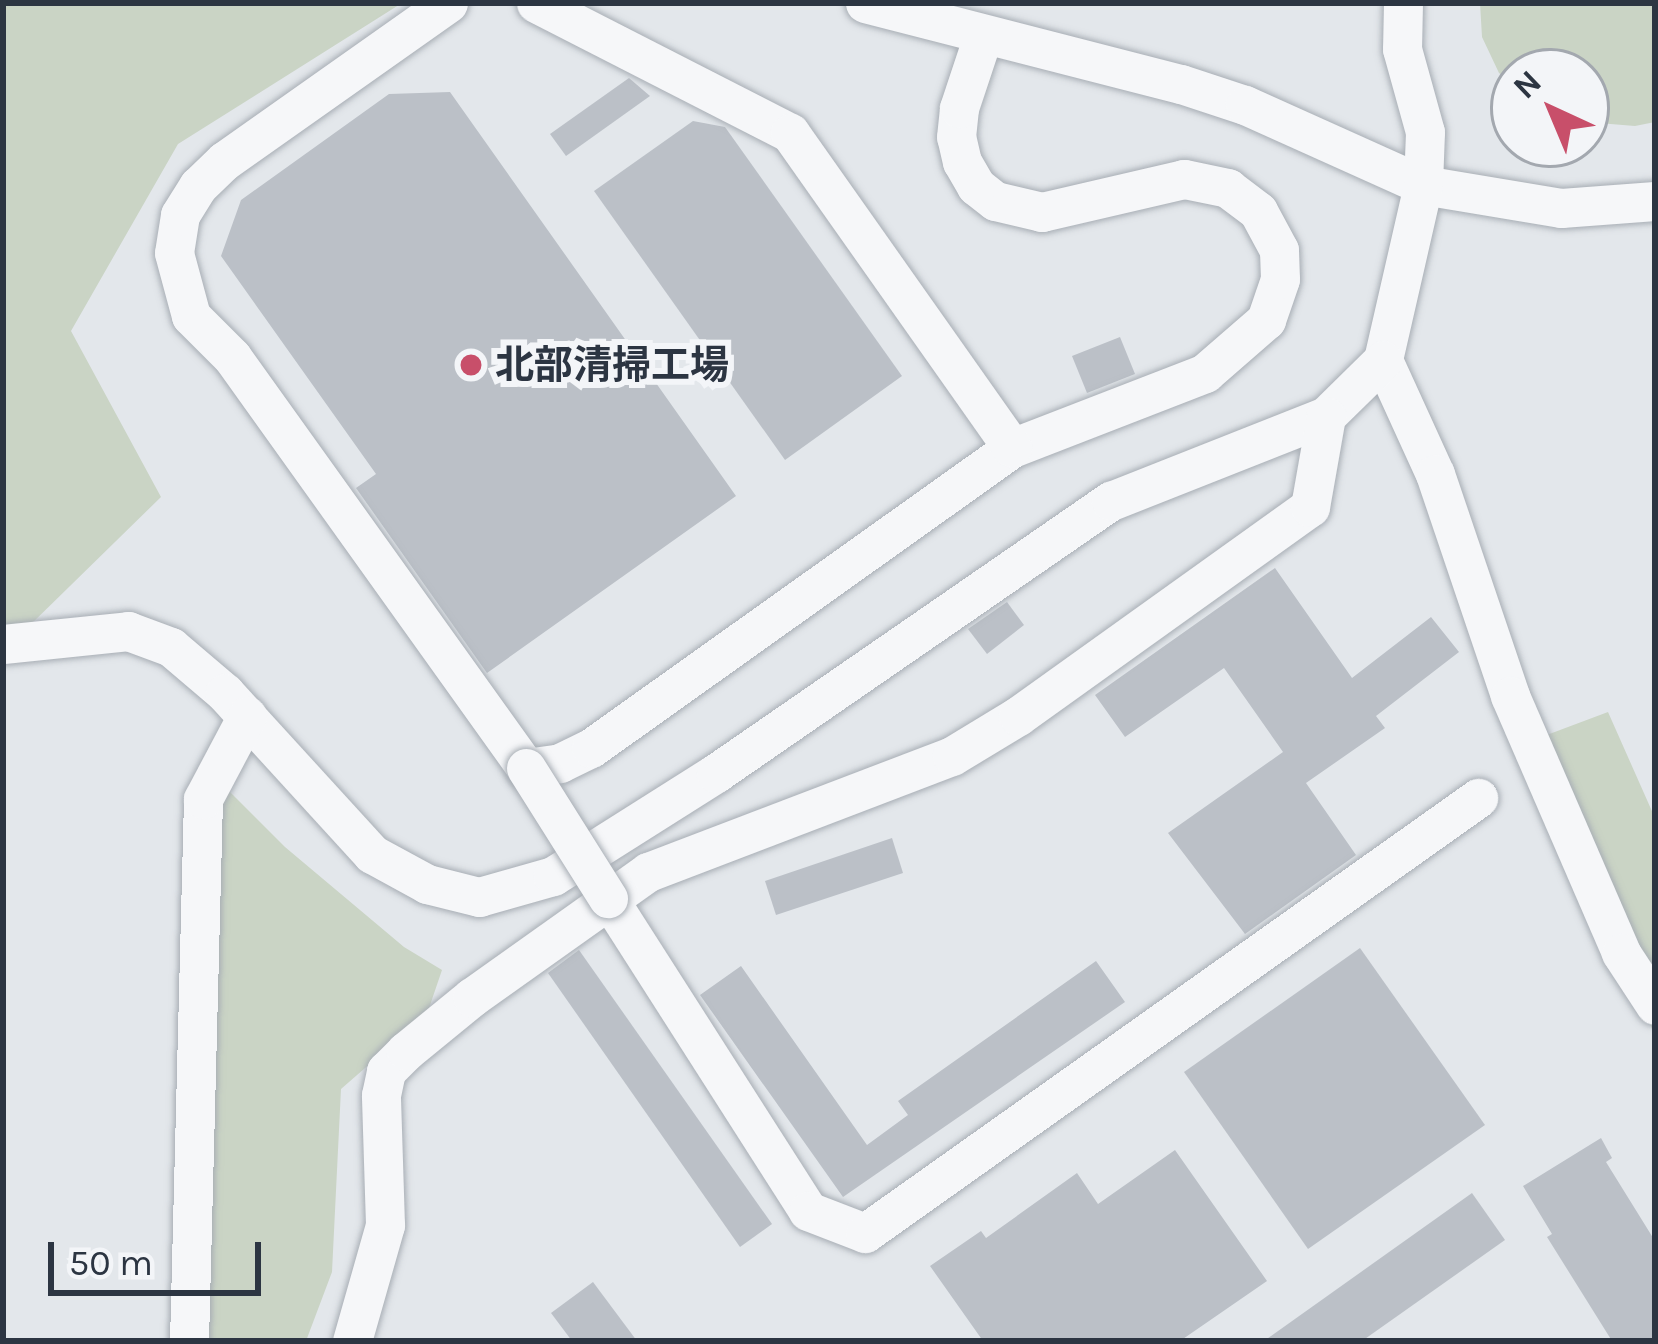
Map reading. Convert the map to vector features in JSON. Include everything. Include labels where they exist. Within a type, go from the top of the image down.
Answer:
[{"type":"street","points":[[448,3],[224,161],[198,186],[180,215],[174,254],[191,316],[232,357],[526,768],[808,1211],[865,1233],[1478,798]]},
{"type":"street","points":[[536,3],[790,133],[1012,448]]},
{"type":"street","points":[[865,3],[1181,84],[1245,105],[1423,184],[1561,208],[1655,201]]},
{"type":"street","points":[[3,644],[128,632],[171,646],[248,716],[372,854],[427,884],[479,897],[553,876],[619,836],[1111,501],[1326,416],[1383,360],[1423,184],[1424,132],[1402,50],[1403,3]]},
{"type":"street","points":[[526,768],[560,763],[590,748],[1012,448],[1205,373],[1266,320],[1280,279],[1279,250],[1258,211],[1210,182],[1184,179],[1042,212],[995,201],[969,174],[956,137],[959,108],[983,36]]},
{"type":"street","points":[[1383,360],[1435,474],[1510,696],[1621,952],[1655,1005]]},
{"type":"street","points":[[352,1341],[384,1238],[381,1095],[386,1072],[472,997],[648,872],[952,756],[1018,716],[1310,507],[1326,416]]},
{"type":"street","points":[[190,1341],[202,800],[248,716]]},
{"type":"green space","points":[[3,3],[402,3],[178,144],[71,331],[161,497],[24,631],[3,630]]},
{"type":"green space","points":[[1480,3],[1655,3],[1655,122],[1610,124],[1610,48],[1490,48],[1490,54],[1482,37]]},
{"type":"green space","points":[[1608,712],[1655,818],[1655,1036],[1585,868],[1520,745]]},
{"type":"green space","points":[[223,785],[285,847],[404,947],[442,970],[427,1014],[341,1089],[332,1272],[306,1341],[207,1341],[197,927]]},
{"type":"building","points":[[629,78],[650,96],[566,156],[550,134]]},
{"type":"building","name":"北部清掃工場","points":[[450,92],[736,496],[487,673],[356,488],[376,474],[221,256],[241,200],[389,94]]},
{"type":"building","points":[[693,121],[725,127],[902,376],[785,460],[594,191]]},
{"type":"building","points":[[1120,337],[1135,374],[1087,393],[1072,356]]},
{"type":"building","points":[[1275,568],[1352,678],[1431,617],[1459,652],[1376,716],[1385,728],[1306,783],[1356,855],[1245,934],[1168,833],[1283,752],[1224,668],[1125,737],[1095,695]]},
{"type":"building","points":[[1007,602],[1024,625],[987,654],[968,629]]},
{"type":"building","points":[[892,838],[903,873],[776,915],[765,881]]},
{"type":"building","points":[[1360,948],[1485,1125],[1308,1249],[1184,1072]]},
{"type":"building","points":[[579,950],[772,1224],[740,1247],[548,973]]},
{"type":"building","points":[[1096,961],[1125,1002],[843,1197],[700,995],[741,966],[867,1145],[908,1115],[898,1101]]},
{"type":"building","points":[[1601,1138],[1612,1158],[1606,1162],[1655,1241],[1655,1341],[1612,1341],[1547,1237],[1552,1234],[1523,1186]]},
{"type":"building","points":[[1175,1150],[1267,1281],[1180,1341],[983,1341],[930,1266],[981,1231],[986,1238],[1077,1173],[1098,1204]]},
{"type":"building","points":[[1472,1193],[1505,1240],[1362,1341],[1264,1341]]},
{"type":"building","points":[[593,1282],[637,1341],[572,1341],[551,1313]]},
{"type":"place","name":"北部清掃工場","points":[[471,365]]}]
